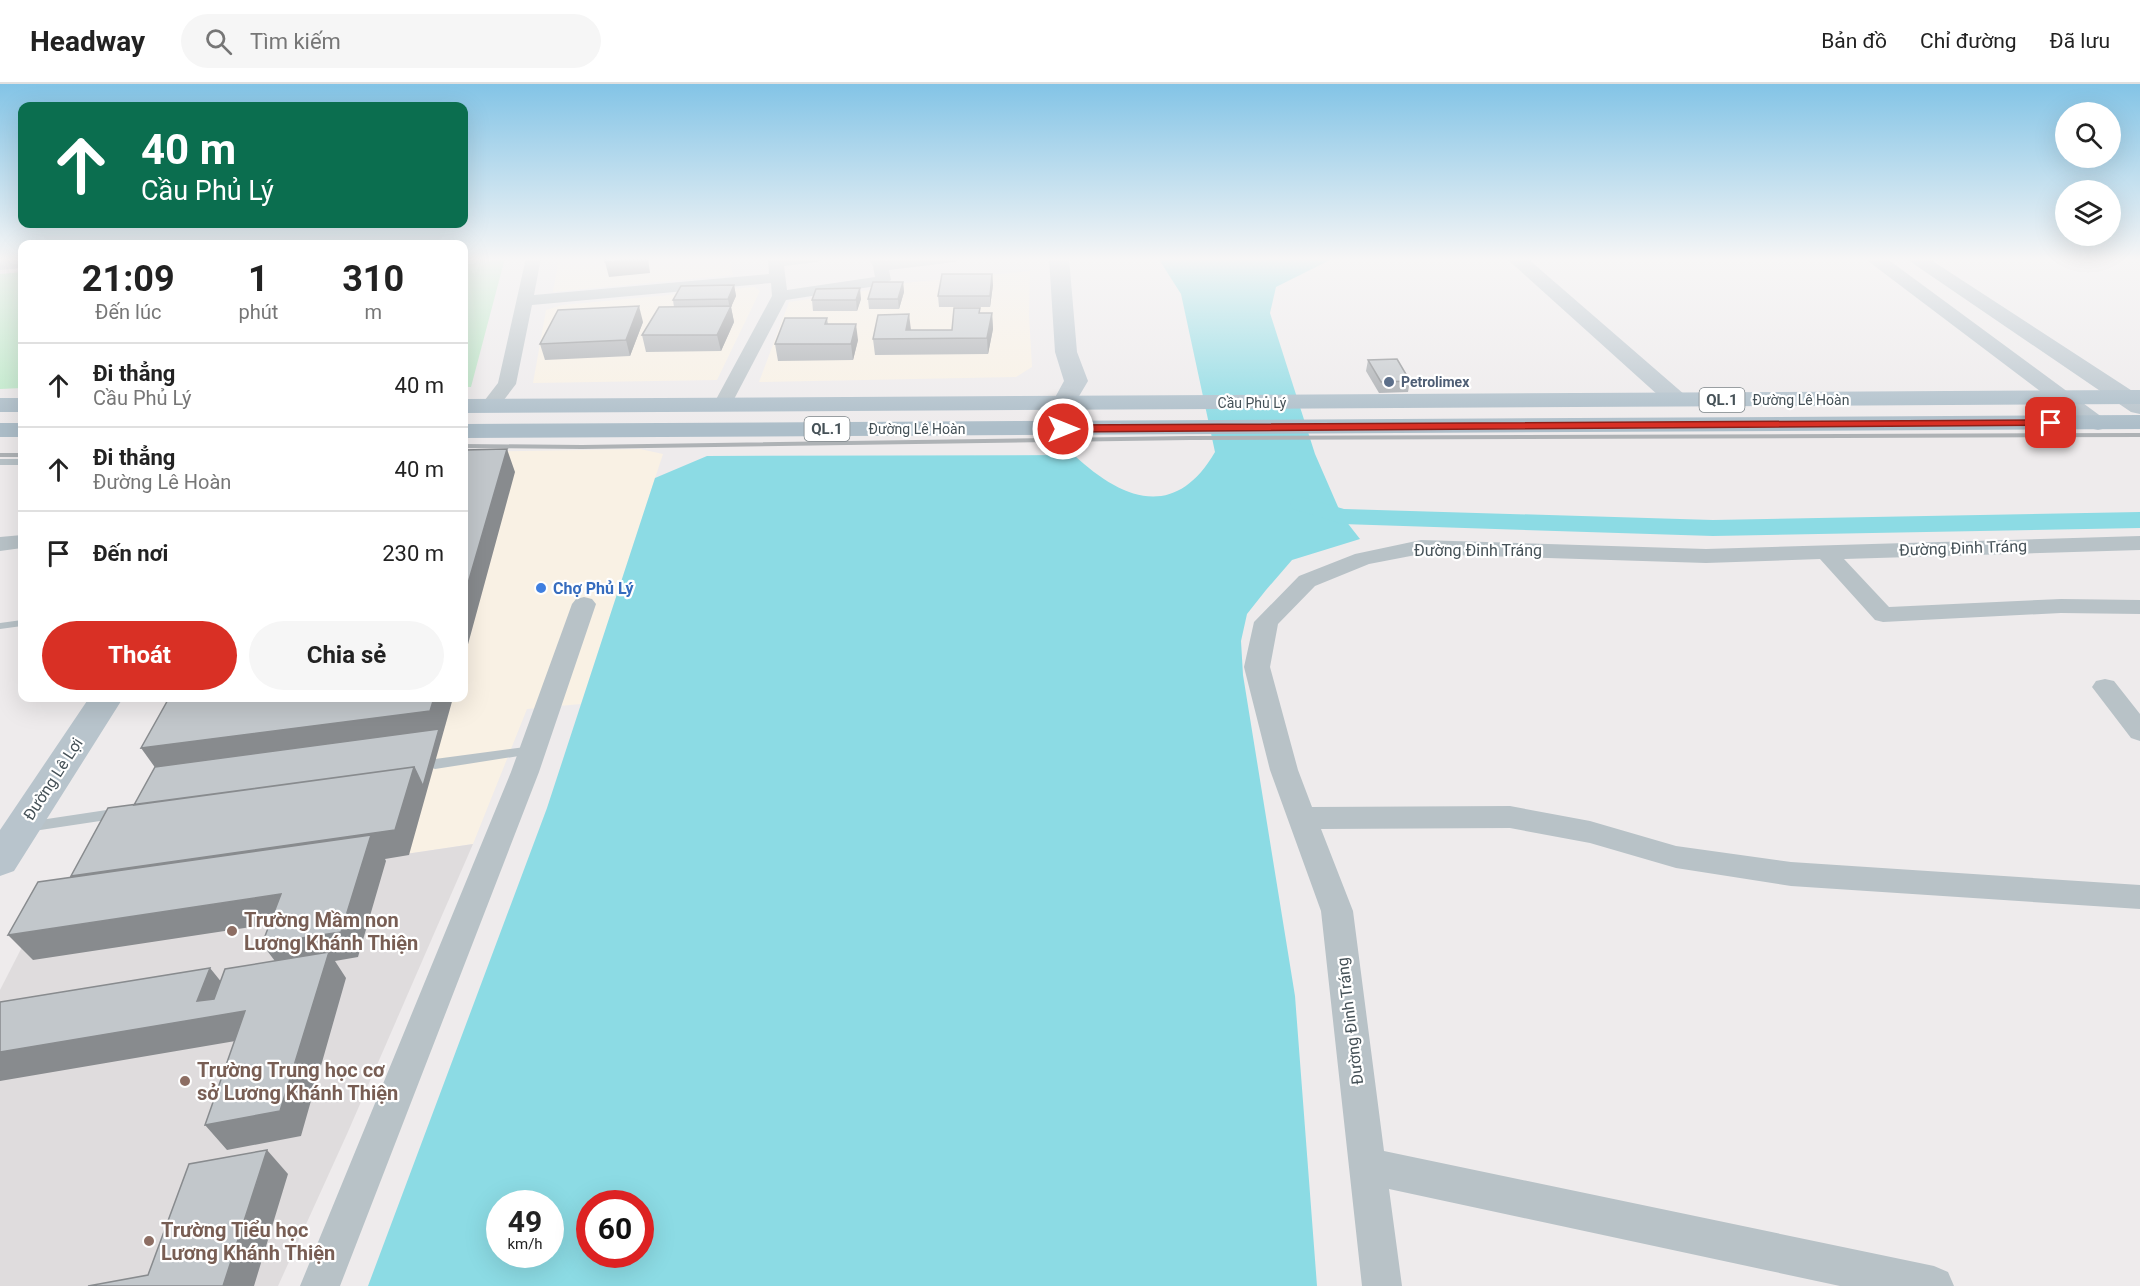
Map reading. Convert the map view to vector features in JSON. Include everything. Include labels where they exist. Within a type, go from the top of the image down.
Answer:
[{"type":"main road","name":"Đường Lê Hoàn","points":[[1318,403],[2063,398],[2136,400]]},
{"type":"main road","name":"Đường Lê Hoàn","points":[[468,405],[1186,403]]},
{"type":"main road","name":"Cầu Phủ Lý","points":[[1186,403],[1318,403]]},
{"type":"main road","points":[[1063,429],[1064,404]]},
{"type":"main road","points":[[0,405],[18,405]]},
{"type":"main road","name":"Đường Lê Hoàn","points":[[1326,428],[2140,422]]},
{"type":"main road","name":"Đường Lê Hoàn","points":[[468,431],[1191,428]]},
{"type":"main road","name":"Cầu Phủ Lý","points":[[1191,428],[1326,428]]},
{"type":"main road","points":[[0,430],[18,430]]},
{"type":"street","points":[[490,405],[507,384],[522,314]]},
{"type":"street","points":[[722,405],[770,314]]},
{"type":"street","points":[[1063,314],[1066,352],[1076,381],[1064,404]]},
{"type":"street","points":[[1579,314],[1677,400]]},
{"type":"street","points":[[1949,314],[2098,423]]},
{"type":"street","points":[[2002,314],[2136,400]]},
{"type":"street","points":[[0,544],[18,542]]},
{"type":"street","name":"Đường Đinh Tráng","points":[[1382,1286],[1337,911],[1284,770],[1257,667],[1266,622],[1306,581],[1363,559],[1421,547],[1706,556],[2140,543]]},
{"type":"street","points":[[1826,552],[1883,615],[2061,606],[2140,607]]},
{"type":"street","points":[[320,1286],[533,750],[584,604]]},
{"type":"street","points":[[2104,687],[2140,732]]},
{"type":"street","name":"Đường Lê Lợi","points":[[8,845],[103,702]]},
{"type":"street","points":[[1302,818],[1510,817],[1590,832],[1676,856],[1791,874],[2140,897]]},
{"type":"street","points":[[1368,1166],[1934,1286]]},
{"type":"lane","points":[[0,462],[18,462]]},
{"type":"lane","points":[[0,626],[18,624]]},
{"type":"lane","points":[[435,764],[533,750]]},
{"type":"lane","points":[[8,845],[129,811]]},
{"type":"shaded area","points":[[545,314],[749,314],[717,380],[533,383]]},
{"type":"shaded area","points":[[784,314],[1029,314],[1032,367],[1016,377],[759,382]]},
{"type":"shaded area","name":"Chợ Phủ Lý","points":[[640,449],[663,454],[581,704],[527,709],[473,844],[93,901],[197,702],[468,702],[468,452]]},
{"type":"shaded area","points":[[473,844],[278,1286],[0,1286],[0,990],[42,908]]},
{"type":"green space","points":[[0,314],[18,314],[18,388],[0,389]]},
{"type":"green space","points":[[468,314],[490,314],[471,387],[468,387]]},
{"type":"water","points":[[1185,314],[1270,314],[1315,454],[1342,516],[1360,539],[1292,560],[1247,614],[1241,641],[1243,675],[1295,996],[1317,1286],[368,1286],[547,808],[655,478],[707,456],[1074,455],[1092,471],[1111,483],[1129,492],[1148,496],[1165,495],[1183,488],[1199,474],[1215,452]]},
{"type":"building","points":[[556,314],[636,314],[626,340],[540,344]]},
{"type":"building","points":[[655,314],[727,314],[717,335],[642,335]]},
{"type":"building","points":[[909,314],[906,330],[952,330],[953,314],[992,314],[987,338],[873,339],[878,315]]},
{"type":"building","points":[[785,318],[827,318],[825,324],[856,324],[851,344],[775,344]]},
{"type":"building","points":[[1397,359],[1410,381],[1381,382],[1368,360]]},
{"type":"building","points":[[507,449],[468,583],[468,450]]},
{"type":"building","points":[[167,702],[433,702],[430,711],[141,748]]},
{"type":"building","points":[[439,729],[423,786],[414,767],[134,805],[155,767]]},
{"type":"building","points":[[414,767],[395,830],[71,876],[108,808]]},
{"type":"building","points":[[371,835],[341,932],[262,944],[281,894],[8,935],[38,882]]},
{"type":"building","points":[[329,952],[280,1111],[205,1125],[245,1011],[0,1052],[0,1002],[210,968],[197,1001],[214,999],[225,969]]},
{"type":"building","points":[[267,1150],[223,1286],[88,1286],[148,1275],[189,1164]]},
{"type":"waterway","points":[[1302,504],[1342,516],[1713,528],[2140,520]]},
{"type":"railway","points":[[468,446],[582,447],[1190,438],[2140,435]]},
{"type":"railway","points":[[0,455],[18,455]]},
{"type":"place","name":"Petrolimex","points":[[1389,382]]},
{"type":"place","name":"Chợ Phủ Lý","points":[[541,588]]},
{"type":"place","name":"Trường Mầm non Lương Khánh Thiện","points":[[232,931]]},
{"type":"place","name":"Trường Trung học cơ sở Lương Khánh Thiện","points":[[185,1081]]},
{"type":"place","name":"Trường Tiểu học Lương Khánh Thiện","points":[[149,1241]]},
{"type":"route","points":[[1063,429],[2051,423]]}]
